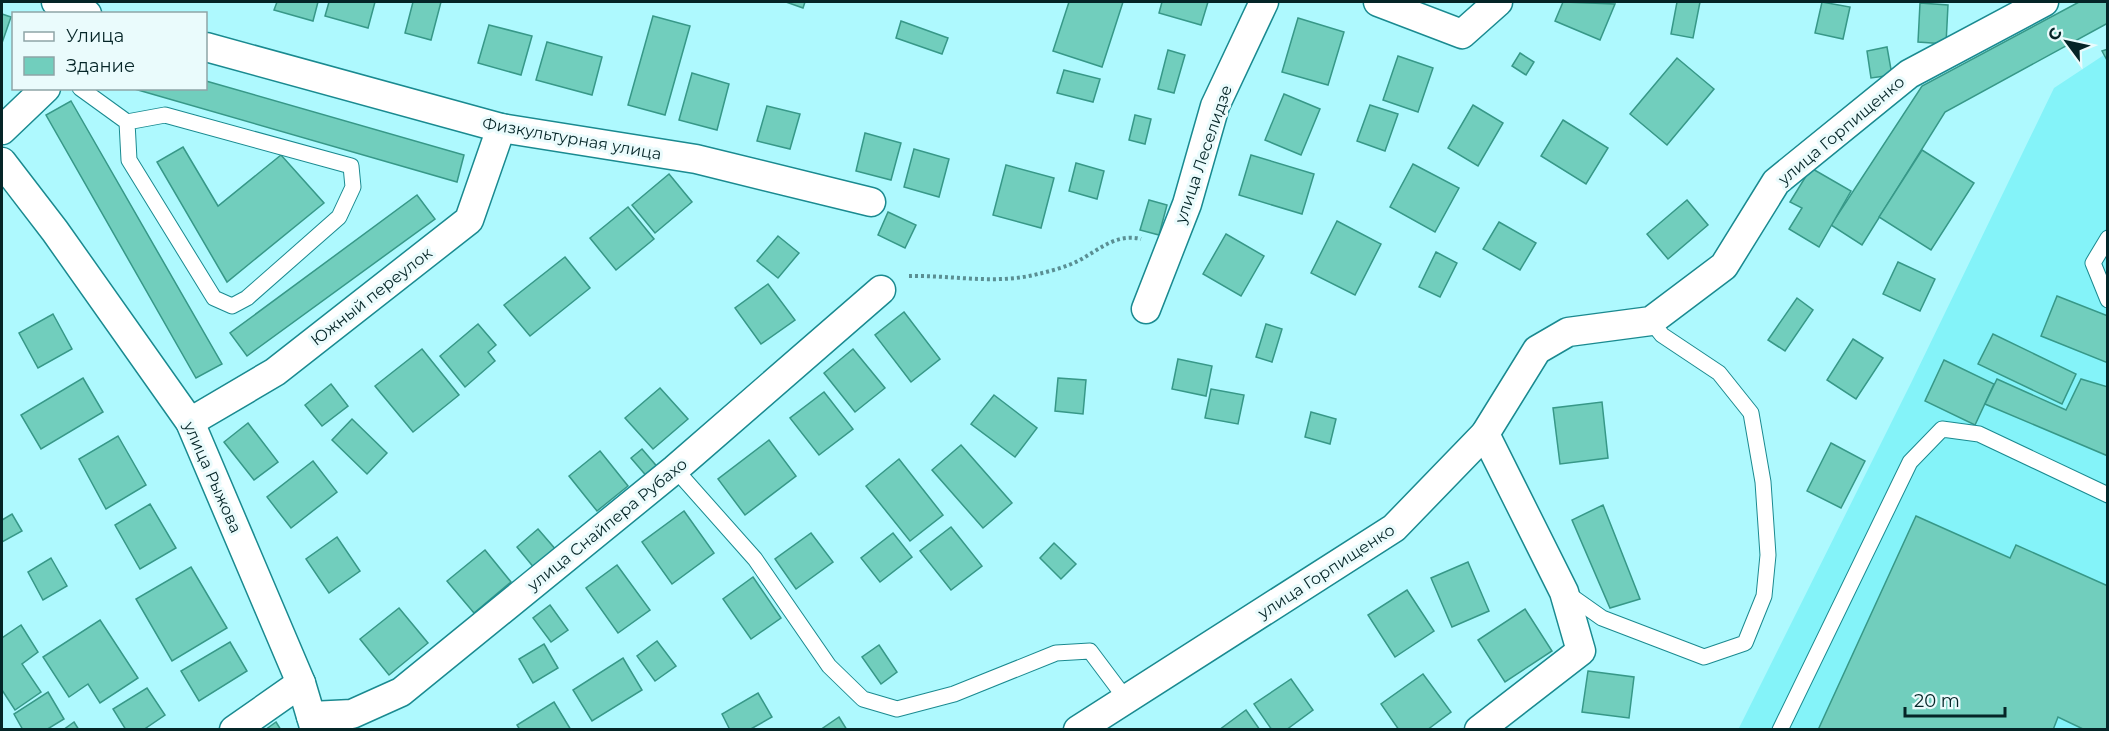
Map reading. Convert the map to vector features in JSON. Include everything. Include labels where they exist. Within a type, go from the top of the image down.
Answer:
[{"type":"street","points":[[56,2],[82,12]]},
{"type":"street","name":"улица Леселидзе","points":[[1146,309],[1187,204],[1215,106],[1264,2]]},
{"type":"street","points":[[1378,2],[1462,34],[1498,2]]},
{"type":"street","name":"улица Горпищенко","points":[[1078,729],[1394,528],[1485,434],[1537,350],[1568,332],[1651,321],[1724,266],[1776,182],[1909,74],[2044,2]]},
{"type":"street","name":"Физкультурная улица","points":[[207,47],[501,128],[696,159],[871,202]]},
{"type":"street","points":[[2,130],[44,90]]},
{"type":"street","name":"Южный переулок","points":[[190,422],[275,372],[469,220],[501,128]]},
{"type":"street","name":"улица Рыжова","points":[[2,162],[55,231],[190,422],[301,683],[313,723]]},
{"type":"street","name":"улица Снайпера Рубахо","points":[[313,723],[352,714],[401,692],[675,469],[881,290]]},
{"type":"street","points":[[1479,729],[1581,651],[1564,591],[1485,434]]},
{"type":"street","points":[[234,729],[301,683]]},
{"type":"lane","points":[[83,90],[127,123],[165,115],[351,166],[353,187],[339,217],[247,298],[232,306],[214,298],[129,160],[127,123]]},
{"type":"lane","points":[[2108,238],[2093,263],[2108,300]]},
{"type":"lane","points":[[1564,591],[1602,618],[1704,657],[1745,643],[1764,596],[1768,555],[1764,493],[1751,413],[1719,373],[1662,334],[1651,321]]},
{"type":"lane","points":[[1780,729],[1910,462],[1941,429],[1979,434],[2108,495]]},
{"type":"lane","points":[[675,469],[755,559],[829,666],[863,699],[897,709],[954,694],[1056,653],[1090,651],[1126,699]]},
{"type":"path","points":[[881,290],[900,276],[976,280],[1037,275],[1076,262],[1113,240],[1130,236],[1171,246]]},
{"type":"shaded area","points":[[2107,53],[2107,729],[1738,730],[1912,381],[2054,88]]},
{"type":"building","points":[[277,2],[318,2],[313,21],[274,10]]},
{"type":"building","points":[[329,2],[375,2],[368,28],[325,16]]},
{"type":"building","points":[[413,2],[441,2],[431,40],[405,33]]},
{"type":"building","points":[[786,2],[805,2],[803,8]]},
{"type":"building","points":[[1069,2],[1123,2],[1102,67],[1053,51]]},
{"type":"building","points":[[1162,2],[1208,2],[1201,25],[1159,13]]},
{"type":"building","points":[[1563,2],[1615,4],[1600,40],[1555,21]]},
{"type":"building","points":[[1677,2],[1700,2],[1693,38],[1671,34]]},
{"type":"building","points":[[1822,2],[1850,7],[1843,39],[1815,33]]},
{"type":"building","points":[[2079,2],[2108,2],[2108,23],[1945,112],[1862,245],[1831,225],[1922,86]]},
{"type":"building","points":[[1920,3],[1948,5],[1946,44],[1918,42]]},
{"type":"building","points":[[2,14],[11,17],[2,43]]},
{"type":"building","points":[[653,16],[690,26],[665,115],[628,105]]},
{"type":"building","points":[[1298,18],[1344,32],[1328,85],[1282,72]]},
{"type":"building","points":[[901,21],[948,38],[942,54],[896,38]]},
{"type":"building","points":[[489,25],[532,36],[521,75],[478,63]]},
{"type":"building","points":[[547,42],[602,57],[592,95],[536,80]]},
{"type":"building","points":[[1887,47],[1892,75],[1871,78],[1867,51]]},
{"type":"building","points":[[2108,49],[2108,62],[2102,51]]},
{"type":"building","points":[[1168,50],[1185,55],[1174,93],[1158,89]]},
{"type":"building","points":[[1520,53],[1534,62],[1526,75],[1512,66]]},
{"type":"building","points":[[1398,56],[1433,68],[1418,112],[1383,100]]},
{"type":"building","points":[[1677,58],[1714,89],[1667,145],[1630,114]]},
{"type":"building","points":[[1064,70],[1100,79],[1093,102],[1057,93]]},
{"type":"building","points":[[692,73],[729,84],[717,130],[679,120]]},
{"type":"building","points":[[207,81],[464,155],[457,182],[138,90],[207,90]]},
{"type":"building","points":[[1284,94],[1320,109],[1301,155],[1265,140]]},
{"type":"building","points":[[71,101],[222,364],[196,378],[46,115]]},
{"type":"building","points":[[1370,105],[1398,114],[1385,151],[1357,141]]},
{"type":"building","points":[[1473,105],[1503,123],[1478,166],[1448,148]]},
{"type":"building","points":[[767,106],[800,114],[790,149],[757,141]]},
{"type":"building","points":[[1135,115],[1151,119],[1145,144],[1129,140]]},
{"type":"building","points":[[1563,120],[1608,148],[1586,184],[1541,156]]},
{"type":"building","points":[[865,133],[901,143],[891,180],[856,171]]},
{"type":"building","points":[[183,147],[218,206],[281,155],[324,203],[227,282],[157,162]]},
{"type":"building","points":[[914,149],[949,159],[939,197],[904,187]]},
{"type":"building","points":[[1922,150],[1974,183],[1931,250],[1879,217]]},
{"type":"building","points":[[1251,155],[1314,174],[1302,214],[1239,195]]},
{"type":"building","points":[[1076,163],[1104,171],[1097,199],[1069,191]]},
{"type":"building","points":[[1413,164],[1459,188],[1435,232],[1390,207]]},
{"type":"building","points":[[1006,165],[1054,178],[1041,228],[993,215]]},
{"type":"building","points":[[1811,168],[1851,191],[1819,247],[1789,229],[1802,208],[1790,202]]},
{"type":"building","points":[[669,174],[692,202],[655,233],[632,205]]},
{"type":"building","points":[[417,195],[435,219],[247,356],[230,333]]},
{"type":"building","points":[[1149,200],[1167,205],[1159,235],[1140,230]]},
{"type":"building","points":[[1687,200],[1708,225],[1668,259],[1647,234]]},
{"type":"building","points":[[628,207],[654,239],[616,270],[590,238]]},
{"type":"building","points":[[888,212],[916,225],[905,248],[878,235]]},
{"type":"building","points":[[1337,221],[1381,244],[1355,295],[1311,273]]},
{"type":"building","points":[[1499,222],[1536,243],[1520,270],[1483,249]]},
{"type":"building","points":[[1226,234],[1264,256],[1241,296],[1203,274]]},
{"type":"building","points":[[778,236],[799,253],[778,278],[757,261]]},
{"type":"building","points":[[1436,252],[1457,263],[1440,297],[1419,287]]},
{"type":"building","points":[[565,257],[590,288],[530,336],[504,305]]},
{"type":"building","points":[[1898,262],[1935,279],[1920,311],[1883,294]]},
{"type":"building","points":[[768,284],[795,320],[761,344],[735,308]]},
{"type":"building","points":[[2057,296],[2108,316],[2108,363],[2041,336]]},
{"type":"building","points":[[1797,298],[1813,310],[1785,351],[1768,340]]},
{"type":"building","points":[[904,312],[940,359],[911,382],[875,335]]},
{"type":"building","points":[[53,314],[72,349],[38,368],[19,333]]},
{"type":"building","points":[[478,324],[496,345],[488,352],[495,361],[465,387],[440,356]]},
{"type":"building","points":[[1266,324],[1282,329],[1272,362],[1256,357]]},
{"type":"building","points":[[1993,334],[2076,374],[2062,404],[1978,364]]},
{"type":"building","points":[[1853,339],[1883,358],[1856,399],[1827,380]]},
{"type":"building","points":[[422,349],[459,395],[413,432],[375,386]]},
{"type":"building","points":[[853,349],[885,388],[855,412],[824,373]]},
{"type":"building","points":[[1178,359],[1212,366],[1206,396],[1172,389]]},
{"type":"building","points":[[1944,360],[1994,384],[1975,425],[1925,401]]},
{"type":"building","points":[[83,378],[103,412],[41,449],[21,415]]},
{"type":"building","points":[[1058,378],[1086,380],[1083,414],[1055,411]]},
{"type":"building","points":[[1997,379],[2066,410],[2081,379],[2108,387],[2108,456],[1985,404]]},
{"type":"building","points":[[331,384],[348,406],[322,426],[305,405]]},
{"type":"building","points":[[660,388],[688,419],[653,449],[625,418]]},
{"type":"building","points":[[1211,389],[1244,395],[1238,424],[1205,418]]},
{"type":"building","points":[[824,392],[853,429],[819,455],[790,418]]},
{"type":"building","points":[[994,395],[1037,428],[1015,457],[971,424]]},
{"type":"building","points":[[1602,402],[1608,458],[1560,464],[1553,408]]},
{"type":"building","points":[[1311,412],[1336,419],[1330,444],[1305,437]]},
{"type":"building","points":[[352,419],[387,453],[367,474],[332,440]]},
{"type":"building","points":[[248,423],[278,462],[254,480],[224,442]]},
{"type":"building","points":[[118,436],[146,485],[106,509],[79,459]]},
{"type":"building","points":[[769,440],[796,476],[745,515],[718,479]]},
{"type":"building","points":[[1831,443],[1865,461],[1841,508],[1807,491]]},
{"type":"building","points":[[961,445],[1012,503],[983,528],[932,470]]},
{"type":"building","points":[[642,449],[660,470],[649,479],[631,458]]},
{"type":"building","points":[[600,451],[628,486],[597,511],[569,476]]},
{"type":"building","points":[[899,459],[943,515],[910,541],[866,486]]},
{"type":"building","points":[[313,461],[337,492],[291,528],[267,497]]},
{"type":"building","points":[[150,504],[176,548],[140,569],[115,525]]},
{"type":"building","points":[[1603,505],[1640,599],[1610,608],[1572,520]]},
{"type":"building","points":[[684,511],[714,553],[672,584],[642,542]]},
{"type":"building","points":[[12,514],[22,531],[2,542],[2,520]]},
{"type":"building","points":[[1916,516],[2010,558],[2016,545],[2108,586],[2108,730],[2085,730],[2058,717],[2053,730],[1818,730]]},
{"type":"building","points":[[951,527],[982,566],[951,590],[920,551]]},
{"type":"building","points":[[538,529],[557,551],[535,569],[517,547]]},
{"type":"building","points":[[811,533],[833,562],[796,589],[775,559]]},
{"type":"building","points":[[893,533],[912,557],[880,582],[861,558]]},
{"type":"building","points":[[337,537],[360,571],[329,593],[306,559]]},
{"type":"building","points":[[1054,543],[1076,564],[1061,579],[1040,558]]},
{"type":"building","points":[[485,550],[511,582],[474,613],[447,581]]},
{"type":"building","points":[[51,558],[67,586],[43,600],[28,572]]},
{"type":"building","points":[[1468,562],[1489,611],[1452,627],[1431,578]]},
{"type":"building","points":[[617,565],[650,610],[618,633],[586,588]]},
{"type":"building","points":[[191,567],[227,628],[172,661],[136,599]]},
{"type":"building","points":[[753,577],[781,618],[751,639],[723,599]]},
{"type":"building","points":[[1407,590],[1434,631],[1395,657],[1368,615]]},
{"type":"building","points":[[550,605],[568,630],[551,642],[533,618]]},
{"type":"building","points":[[399,608],[428,643],[389,675],[360,639]]},
{"type":"building","points":[[1525,609],[1552,651],[1505,682],[1478,640]]},
{"type":"building","points":[[100,620],[138,678],[100,703],[88,684],[69,697],[43,657]]},
{"type":"building","points":[[21,625],[38,652],[22,664],[41,692],[15,710],[2,690],[2,638]]},
{"type":"building","points":[[657,641],[676,666],[655,681],[637,656]]},
{"type":"building","points":[[230,642],[247,671],[199,701],[181,671]]},
{"type":"building","points":[[544,644],[558,668],[533,683],[519,659]]},
{"type":"building","points":[[879,645],[897,672],[881,684],[862,657]]},
{"type":"building","points":[[623,658],[642,690],[592,721],[573,690]]},
{"type":"building","points":[[1588,671],[1634,677],[1629,718],[1582,712]]},
{"type":"building","points":[[1423,674],[1451,712],[1427,730],[1399,730],[1381,704]]},
{"type":"building","points":[[1291,679],[1313,710],[1286,730],[1272,730],[1254,704]]},
{"type":"building","points":[[147,688],[165,715],[143,730],[126,730],[113,709]]},
{"type":"building","points":[[48,692],[64,719],[46,730],[23,730],[14,714]]},
{"type":"building","points":[[758,693],[772,717],[749,730],[730,730],[722,714]]},
{"type":"building","points":[[554,702],[571,730],[520,730],[517,725]]},
{"type":"building","points":[[1246,710],[1260,730],[1219,730]]},
{"type":"building","points":[[839,717],[847,730],[820,730]]},
{"type":"building","points":[[74,722],[79,730],[63,730]]},
{"type":"building","points":[[276,722],[281,730],[265,730]]}]
